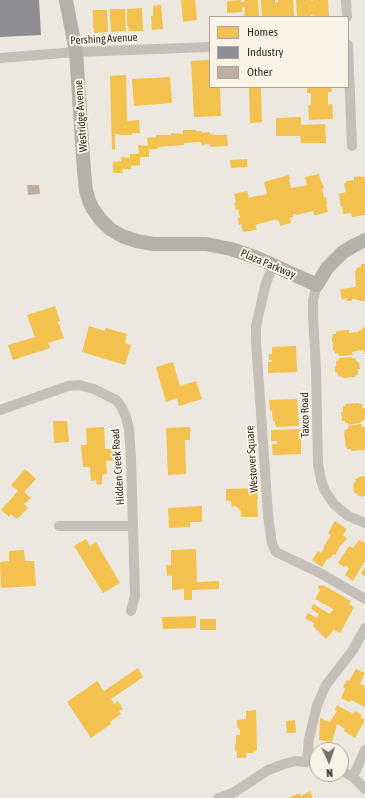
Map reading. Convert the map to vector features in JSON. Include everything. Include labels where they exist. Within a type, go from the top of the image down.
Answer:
[{"type":"street","name":"Westridge Avenue","points":[[66,0],[76,52],[86,190],[93,210],[107,226]]},
{"type":"street","points":[[346,0],[347,16]]},
{"type":"street","name":"Pershing Avenue","points":[[0,58],[76,52],[209,46]]},
{"type":"street","points":[[349,70],[352,146]]},
{"type":"street","name":"Plaza Parkway","points":[[107,226],[122,236],[153,244],[206,244],[231,249],[255,257],[317,285]]},
{"type":"street","points":[[317,285],[327,268],[342,253],[365,240]]},
{"type":"street","name":"Westover Square","points":[[273,266],[266,283],[256,326],[268,515],[272,544],[276,552],[320,573],[365,599]]},
{"type":"street","name":"Taxco Road","points":[[317,285],[313,300],[313,317],[316,369],[318,464],[321,480],[325,491],[334,504],[348,516],[365,523]]},
{"type":"street","name":"Hidden Creek Road","points":[[0,410],[68,386],[79,385],[94,389],[116,400],[121,406],[129,429],[131,458],[135,596],[131,611]]},
{"type":"street","points":[[59,526],[133,526]]},
{"type":"street","points":[[309,742],[317,705],[326,685],[353,650],[365,628]]},
{"type":"street","points":[[353,777],[365,750]]},
{"type":"street","points":[[218,798],[233,793],[268,770],[284,764],[309,762]]},
{"type":"street","points":[[349,775],[365,789]]},
{"type":"building: Homes","points":[[181,0],[195,0],[197,20],[183,22]]},
{"type":"building: Homes","points":[[241,0],[241,2],[245,2],[244,0],[258,0],[259,16],[244,16],[245,7],[242,7],[242,12],[227,13],[227,1]]},
{"type":"building: Homes","points":[[261,0],[275,0],[275,3],[278,2],[278,0],[293,0],[294,16],[262,16]]},
{"type":"building: Homes","points":[[296,0],[328,0],[329,16],[297,16]]},
{"type":"building: Homes","points":[[161,5],[163,29],[152,30],[151,16],[153,16],[153,6]]},
{"type":"building: Homes","points":[[142,8],[143,31],[129,31],[127,26],[127,9]]},
{"type":"building: Homes","points":[[110,9],[125,9],[126,31],[111,32]]},
{"type":"building: Homes","points":[[93,10],[107,10],[108,32],[94,33]]},
{"type":"building: Homes","points":[[209,60],[209,88],[220,88],[221,116],[194,117],[191,61]]},
{"type":"building: Homes","points":[[126,75],[127,121],[139,120],[140,133],[132,133],[132,135],[115,134],[115,149],[112,150],[110,76]]},
{"type":"building: Homes","points":[[170,77],[172,103],[134,106],[132,79]]},
{"type":"building: Homes","points":[[249,88],[261,88],[262,122],[250,123]]},
{"type":"building: Homes","points":[[307,88],[331,88],[332,92],[328,92],[328,105],[332,104],[333,119],[309,120],[308,105],[311,105],[311,93],[307,93]]},
{"type":"building: Homes","points":[[301,117],[301,125],[325,124],[326,143],[301,143],[300,136],[276,136],[276,118]]},
{"type":"building: Homes","points":[[183,130],[196,130],[201,131],[202,133],[210,132],[210,134],[213,135],[227,135],[228,146],[210,147],[210,144],[201,145],[201,142],[157,147],[158,149],[149,149],[149,157],[140,157],[140,165],[131,166],[131,169],[122,169],[123,173],[113,173],[113,162],[121,161],[121,157],[130,158],[130,154],[139,154],[138,145],[148,146],[147,138],[156,137],[156,135],[171,135],[171,133],[183,134]]},
{"type":"building: Homes","points":[[247,159],[247,167],[231,168],[230,160]]},
{"type":"building: Homes","points":[[319,174],[324,189],[322,189],[324,197],[326,197],[328,212],[316,215],[314,215],[313,211],[297,215],[293,214],[293,217],[290,218],[291,223],[280,226],[279,220],[276,221],[276,219],[255,225],[257,229],[255,230],[243,232],[241,224],[239,225],[238,218],[240,217],[238,209],[236,210],[234,203],[236,202],[234,194],[247,191],[249,198],[267,194],[264,182],[289,175],[291,188],[303,186],[307,185],[305,177]]},
{"type":"building: Homes","points":[[354,177],[365,177],[365,215],[352,217],[351,213],[343,214],[339,194],[346,192],[344,183],[346,183],[346,181],[354,181]]},
{"type":"building: Homes","points":[[361,264],[365,264],[365,301],[352,299],[352,301],[347,301],[347,298],[342,300],[340,289],[356,287],[355,271],[357,270],[356,268],[361,267]]},
{"type":"building: Homes","points":[[55,306],[60,321],[58,322],[64,338],[48,343],[50,348],[13,360],[8,345],[35,337],[27,315]]},
{"type":"building: Homes","points":[[89,326],[105,331],[106,328],[127,334],[125,343],[131,345],[125,365],[82,352]]},
{"type":"building: Homes","points":[[365,327],[365,354],[364,350],[360,350],[352,352],[353,355],[339,356],[338,353],[335,354],[335,351],[333,351],[332,334],[336,334],[336,331],[349,330],[349,333],[358,332]]},
{"type":"building: Homes","points":[[296,346],[297,372],[268,373],[268,362],[272,362],[272,360],[269,360],[269,354],[272,354],[272,347]]},
{"type":"building: Homes","points":[[352,357],[353,359],[356,358],[356,361],[358,363],[359,362],[360,369],[358,369],[358,375],[355,375],[355,377],[339,377],[337,372],[335,372],[336,361],[339,360],[339,358]]},
{"type":"building: Homes","points":[[173,362],[180,386],[196,381],[202,399],[179,406],[177,398],[166,402],[156,367]]},
{"type":"building: Homes","points":[[297,399],[299,426],[276,427],[275,421],[273,421],[272,411],[270,411],[269,400]]},
{"type":"building: Homes","points":[[345,404],[362,404],[363,409],[365,408],[364,421],[361,421],[361,423],[348,425],[345,421],[342,421],[341,412],[343,412],[343,407]]},
{"type":"building: Homes","points":[[53,421],[67,421],[69,442],[54,443]]},
{"type":"building: Homes","points":[[361,424],[362,427],[365,427],[365,450],[351,451],[351,449],[347,449],[346,447],[344,430],[348,429],[348,426]]},
{"type":"building: Homes","points":[[104,427],[105,449],[117,449],[117,460],[106,461],[107,474],[102,475],[102,484],[97,485],[96,480],[91,481],[90,467],[83,467],[81,445],[87,445],[86,428]]},
{"type":"building: Homes","points":[[190,427],[190,440],[185,440],[186,474],[168,475],[166,428]]},
{"type":"building: Homes","points":[[301,429],[301,454],[273,455],[272,444],[277,444],[277,441],[271,441],[271,430]]},
{"type":"building: Homes","points":[[25,469],[36,479],[24,492],[31,498],[24,504],[28,508],[17,519],[11,514],[9,517],[1,510],[18,491],[11,485]]},
{"type":"building: Homes","points":[[365,476],[365,496],[361,497],[358,496],[357,493],[354,493],[353,485],[354,482],[356,482],[355,479]]},
{"type":"building: Homes","points":[[257,488],[258,517],[241,517],[241,511],[235,506],[232,507],[231,501],[226,500],[226,489]]},
{"type":"building: Homes","points":[[202,506],[202,522],[190,522],[190,527],[169,528],[168,508]]},
{"type":"building: Homes","points":[[335,521],[347,529],[343,535],[347,538],[342,545],[341,544],[335,555],[333,554],[331,558],[330,557],[328,560],[327,559],[322,567],[312,560],[318,551],[321,553],[324,549],[323,548],[331,535],[328,533]]},
{"type":"building: Homes","points":[[86,539],[90,546],[96,542],[120,583],[103,593],[74,546]]},
{"type":"building: Homes","points":[[359,540],[365,543],[365,561],[353,581],[345,575],[349,568],[338,563],[349,546],[353,548]]},
{"type":"building: Homes","points":[[196,549],[197,582],[219,581],[219,589],[192,590],[192,600],[184,600],[184,589],[172,590],[172,575],[167,576],[166,565],[171,565],[171,550]]},
{"type":"building: Homes","points":[[24,550],[25,561],[34,561],[36,586],[1,588],[0,562],[9,561],[9,551]]},
{"type":"building: Homes","points":[[365,566],[365,576],[361,574]]},
{"type":"building: Homes","points":[[319,585],[323,585],[351,601],[349,604],[354,607],[340,633],[334,630],[326,639],[313,626],[314,623],[305,618],[308,613],[317,618],[319,614],[311,609],[313,604],[330,614],[333,609],[315,599],[320,590],[318,588]]},
{"type":"building: Homes","points":[[196,616],[196,628],[163,629],[162,617]]},
{"type":"building: Homes","points":[[200,619],[216,619],[216,630],[200,630]]},
{"type":"building: Homes","points":[[138,668],[143,677],[111,699],[114,704],[118,701],[123,709],[119,711],[121,714],[110,722],[111,724],[91,738],[67,702],[97,681],[104,691]]},
{"type":"building: Homes","points":[[356,669],[365,673],[360,684],[365,686],[365,707],[351,700],[349,702],[341,698],[345,689],[343,687],[347,680],[349,681]]},
{"type":"building: Homes","points":[[337,705],[353,714],[355,711],[362,715],[360,717],[365,720],[355,738],[344,731],[345,729],[337,724],[332,742],[319,740],[320,718],[330,722],[337,711],[335,710]]},
{"type":"building: Homes","points":[[256,710],[257,750],[253,751],[254,753],[246,753],[246,758],[237,758],[235,744],[236,735],[240,735],[240,730],[237,726],[237,720],[246,719],[246,711]]},
{"type":"building: Homes","points":[[295,720],[296,733],[287,733],[286,721]]},
{"type":"building: Homes","points":[[310,791],[313,798],[288,798],[300,793],[301,796]]},
{"type":"building: Industry","points":[[0,0],[39,0],[41,35],[0,37]]},
{"type":"building: Other","points":[[27,185],[39,185],[40,194],[28,195]]}]
